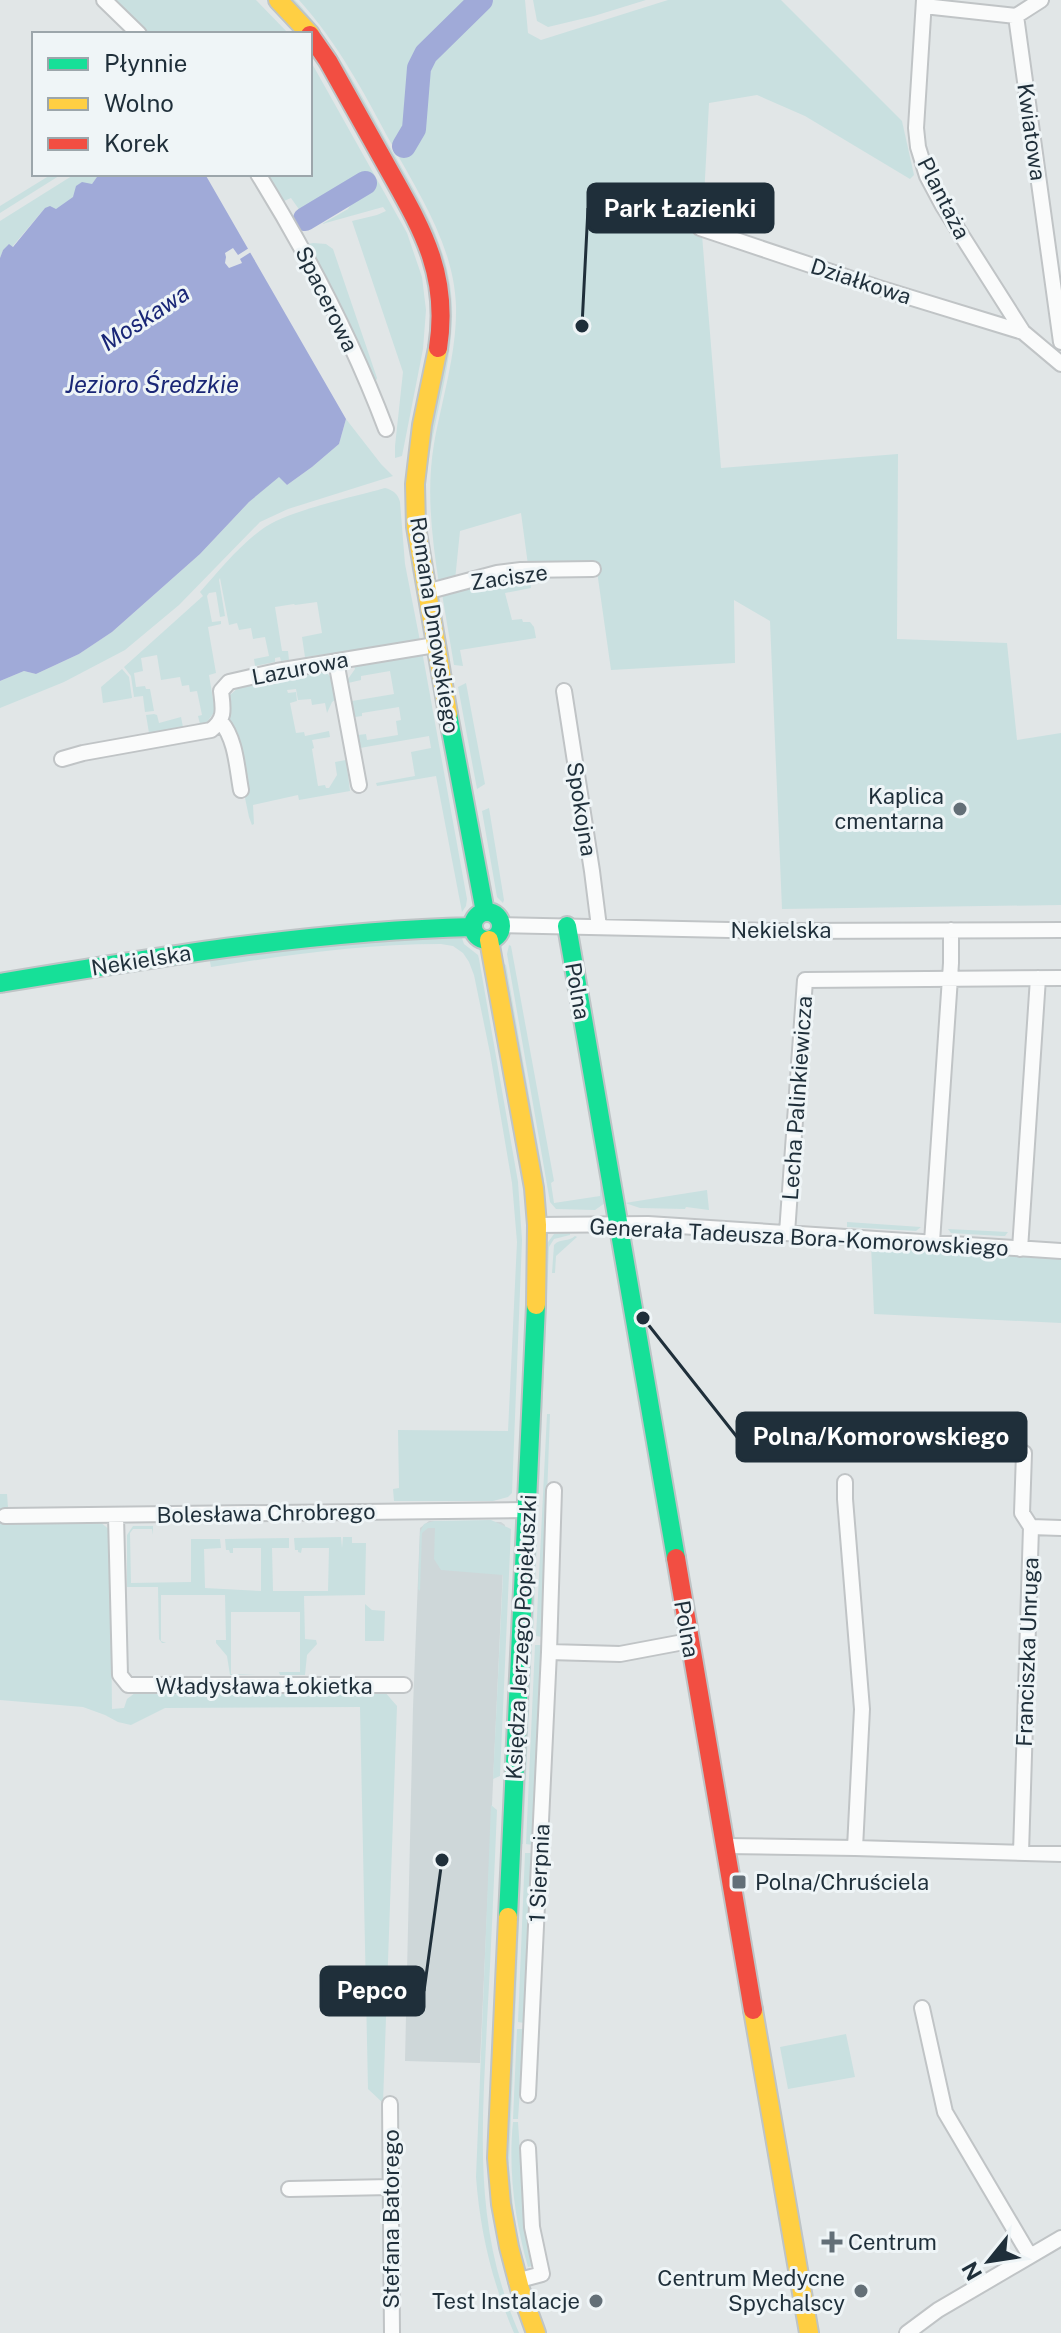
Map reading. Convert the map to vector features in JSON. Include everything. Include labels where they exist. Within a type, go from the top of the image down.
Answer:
[{"type":"street","points":[[104,0],[137,32]]},
{"type":"street","name":"Romana Dmowskiego","points":[[278,0],[308,32]]},
{"type":"street","points":[[924,3],[1016,16],[1041,0]]},
{"type":"street","name":"Plantaża","points":[[924,3],[916,128],[927,176],[1023,332],[1061,364]]},
{"type":"street","name":"Kwiatowa","points":[[1016,16],[1061,342]]},
{"type":"street","name":"Romana Dmowskiego","points":[[312,37],[421,228],[439,283],[439,344],[422,425],[415,484],[416,527],[479,920]]},
{"type":"street","name":"Spacerowa","points":[[259,176],[302,246],[337,315],[386,429]]},
{"type":"street","name":"Działkowa","points":[[700,228],[1023,332]]},
{"type":"street","name":"Zacisze","points":[[426,592],[497,573],[593,569]]},
{"type":"street","name":"Lazurowa","points":[[221,722],[221,691],[229,682],[435,645]]},
{"type":"street","points":[[336,661],[359,785]]},
{"type":"street","name":"Spokojna","points":[[564,691],[599,927]]},
{"type":"street","points":[[62,759],[206,732],[221,722],[231,743],[241,790]]},
{"type":"street","points":[[498,916],[502,925],[500,933],[489,940],[477,935],[479,920],[498,916]]},
{"type":"street","name":"Nekielska","points":[[0,983],[278,938],[479,920]]},
{"type":"street","name":"Nekielska","points":[[502,925],[779,931],[1061,930]]},
{"type":"street","name":"Polna","points":[[567,926],[809,2333]]},
{"type":"street","points":[[932,1242],[951,930]]},
{"type":"street","name":"Księdza Jerzego Popiełuszki","points":[[489,940],[526,1135],[537,1225],[537,1282],[497,2158],[501,2214],[516,2281],[536,2333]]},
{"type":"street","points":[[1020,1249],[1038,978]]},
{"type":"street","name":"Lecha Palinkiewicza","points":[[787,1233],[805,980],[1061,978]]},
{"type":"street","name":"Generała Tadeusza Bora-Komorowskiego","points":[[537,1225],[619,1224],[1061,1251]]},
{"type":"street","name":"Franciszka Unruga","points":[[1021,1853],[1031,1527],[1022,1513],[1024,1453]]},
{"type":"street","points":[[845,1482],[862,1709],[855,1848]]},
{"type":"street","name":"1 Sierpnia","points":[[528,2095],[554,1490]]},
{"type":"street","name":"Bolesława Chrobrego","points":[[5,1516],[527,1510]]},
{"type":"street","name":"Władysława Łokietka","points":[[116,1516],[120,1675],[125,1682],[132,1686],[404,1685]]},
{"type":"street","points":[[1031,1527],[1061,1528]]},
{"type":"street","points":[[549,1652],[620,1654],[689,1641]]},
{"type":"street","points":[[725,1846],[1061,1854]]},
{"type":"street","points":[[922,2008],[945,2112],[1030,2256]]},
{"type":"street","name":"Stefana Batorego","points":[[390,2104],[392,2333]]},
{"type":"street","points":[[516,2281],[542,2274],[532,2227],[528,2148]]},
{"type":"street","points":[[289,2189],[391,2187]]},
{"type":"street","points":[[907,2333],[938,2310],[1061,2238]]},
{"type":"shaded area","points":[[113,0],[256,0],[287,32],[145,32]]},
{"type":"shaded area","points":[[290,0],[295,0],[321,32],[355,84],[429,218],[445,261],[450,283],[452,327],[447,369],[425,478],[448,294],[312,41],[312,32],[307,32]]},
{"type":"shaded area","points":[[299,0],[525,0],[528,33],[541,40],[668,0],[781,0],[902,121],[914,175],[910,179],[805,116],[757,95],[709,103],[702,235],[721,468],[898,454],[897,639],[1007,643],[1017,740],[1061,733],[1061,905],[782,909],[770,621],[734,600],[735,663],[611,670],[596,564],[528,565],[521,513],[460,531],[455,580],[439,584],[432,532],[430,479],[456,324],[454,284],[449,262],[423,201],[360,87],[326,33]]},
{"type":"shaded area","points":[[533,0],[646,0],[548,27],[537,21]]},
{"type":"shaded area","points":[[312,64],[407,233],[422,277],[426,310],[423,349],[402,456],[395,458],[403,372],[352,221],[386,211],[383,207],[322,224],[348,209],[365,189],[362,181],[322,199],[303,215],[291,198],[284,201],[267,176],[312,176]]},
{"type":"shaded area","points":[[49,176],[59,176],[0,213],[0,206]]},
{"type":"shaded area","points":[[72,176],[98,176],[92,184],[56,210],[45,208],[12,247],[3,250],[0,258],[0,221]]},
{"type":"shaded area","points":[[308,244],[326,244],[333,249],[377,378],[375,384],[347,319]]},
{"type":"shaded area","points":[[346,419],[393,476],[288,509],[260,522],[179,605],[125,650],[64,682],[0,708],[0,681],[24,671],[36,674],[79,654],[112,632],[200,554],[249,502],[279,476],[287,485],[339,444]]},
{"type":"shaded area","points":[[385,488],[395,493],[400,502],[405,564],[420,641],[305,657],[302,637],[322,633],[317,602],[294,604],[275,607],[282,651],[288,651],[289,660],[281,661],[280,657],[275,658],[275,662],[255,666],[254,659],[269,656],[265,637],[253,639],[251,628],[239,630],[237,623],[229,625],[220,578],[225,616],[220,617],[216,592],[207,596],[212,622],[221,621],[221,624],[208,627],[216,673],[209,675],[215,711],[207,722],[200,724],[198,716],[202,715],[197,691],[190,692],[189,685],[182,686],[180,677],[161,680],[157,655],[141,658],[143,671],[134,673],[136,687],[150,689],[154,711],[145,712],[143,696],[134,697],[131,676],[124,667],[203,596],[200,592],[244,544],[261,530],[286,517]]},
{"type":"shaded area","points":[[530,576],[531,588],[505,593],[512,620],[530,622],[536,638],[460,650],[463,666],[454,665],[442,594],[493,577]]},
{"type":"shaded area","points":[[422,651],[467,899],[462,912],[436,776],[377,786],[376,783],[415,776],[411,752],[431,748],[429,736],[360,748],[358,735],[366,734],[367,740],[398,735],[396,721],[401,720],[399,707],[355,717],[352,701],[394,694],[390,671],[361,676],[361,680],[348,683],[356,664]]},
{"type":"shaded area","points":[[122,669],[129,677],[132,698],[103,703],[101,687]]},
{"type":"shaded area","points":[[320,670],[334,681],[335,700],[327,713],[325,703],[312,705],[311,699],[298,700],[296,689],[287,690],[288,693],[296,692],[297,701],[290,703],[296,733],[304,732],[305,736],[329,731],[330,737],[312,740],[318,786],[329,788],[337,775],[335,762],[346,760],[350,791],[299,800],[298,795],[253,805],[252,825],[228,717],[230,695],[239,687]]},
{"type":"shaded area","points":[[466,683],[485,784],[477,789],[458,687]]},
{"type":"shaded area","points":[[154,714],[159,723],[181,717],[183,727],[149,733],[146,715]]},
{"type":"shaded area","points":[[489,808],[503,903],[497,897],[482,811]]},
{"type":"shaded area","points":[[462,938],[464,944],[478,955],[518,1182],[522,1240],[512,1493],[493,1501],[394,1501],[393,1489],[399,1488],[398,1430],[508,1431],[517,1242],[512,1183],[474,975],[463,953],[453,946],[441,944],[354,948],[211,967],[209,956],[324,940]]},
{"type":"shaded area","points":[[509,945],[554,1181],[551,1183],[554,1203],[600,1196],[602,1180],[605,1203],[595,1210],[556,1209],[550,1202],[507,954]]},
{"type":"shaded area","points":[[502,963],[506,965],[544,1180],[541,1183]]},
{"type":"shaded area","points":[[707,1190],[709,1210],[640,1208],[625,1203]]},
{"type":"shaded area","points":[[847,1222],[921,1227],[916,1231],[847,1227]]},
{"type":"shaded area","points":[[948,1229],[1008,1232],[1001,1236],[951,1233]]},
{"type":"shaded area","points":[[570,1231],[570,1235],[554,1239],[549,1247],[533,1636],[528,1636],[545,1246],[554,1234]]},
{"type":"shaded area","points":[[575,1236],[556,1256],[555,1273],[552,1273],[554,1245]]},
{"type":"shaded area","points":[[871,1245],[1061,1257],[1061,1323],[874,1314]]},
{"type":"shaded area","points":[[547,1414],[550,1414],[542,1637],[536,1636]]},
{"type":"shaded area","points":[[0,1494],[7,1494],[9,1521],[100,1522],[110,1530],[112,1709],[124,1708],[127,1699],[135,1693],[384,1691],[397,1706],[383,2103],[368,2089],[360,1707],[165,1708],[131,1725],[83,1707],[0,1700]]},
{"type":"shaded area","points":[[491,1520],[511,1529],[500,1776],[493,1779],[503,1575],[441,1570],[434,1559],[435,1528],[428,1528],[422,1533],[420,1591],[418,1589],[420,1532],[424,1524]]},
{"type":"shaded area","points":[[429,1521],[501,1522],[505,1525],[480,2063],[405,2061],[420,1528]]},
{"type":"shaded area","points":[[133,1526],[153,1526],[153,1535],[152,1529],[133,1529],[130,1533],[131,1583],[191,1582],[191,1539],[220,1539],[221,1548],[204,1549],[205,1588],[261,1591],[261,1548],[233,1548],[233,1553],[230,1553],[226,1550],[225,1539],[289,1538],[289,1548],[272,1548],[273,1591],[328,1591],[329,1548],[302,1548],[301,1553],[295,1550],[294,1538],[341,1537],[342,1548],[343,1537],[352,1537],[352,1543],[366,1543],[365,1595],[304,1596],[305,1639],[316,1640],[317,1644],[307,1655],[305,1675],[280,1675],[279,1672],[300,1672],[300,1612],[231,1612],[231,1674],[256,1674],[230,1675],[227,1656],[216,1643],[216,1640],[226,1640],[225,1595],[161,1595],[161,1641],[166,1643],[162,1643],[159,1639],[158,1587],[127,1587],[127,1535]]},
{"type":"shaded area","points":[[365,1604],[372,1610],[385,1611],[384,1641],[365,1641]]},
{"type":"shaded area","points":[[528,1644],[532,1644],[523,1844],[518,1844]]},
{"type":"shaded area","points":[[535,1645],[541,1645],[533,1845],[526,1844]]},
{"type":"shaded area","points":[[491,1805],[497,1810],[483,2103],[484,2179],[494,2255],[519,2333],[514,2333],[493,2275],[476,2177]]},
{"type":"shaded area","points":[[518,1852],[522,1852],[509,2165],[515,2228],[525,2269],[520,2270],[506,2193]]},
{"type":"shaded area","points":[[525,1853],[531,1853],[524,2023],[518,2022]]},
{"type":"shaded area","points":[[517,2029],[524,2029],[518,2119],[513,2119]]},
{"type":"shaded area","points":[[846,2034],[855,2077],[788,2089],[780,2047]]},
{"type":"shaded area","points":[[513,2122],[518,2122],[532,2266],[528,2267],[514,2196],[511,2159]]},
{"type":"water","name":"Jezioro Średzkie","points":[[98,176],[206,176],[346,419],[339,444],[287,485],[279,477],[249,502],[200,554],[112,632],[79,654],[36,674],[24,671],[0,681],[0,258],[3,250],[9,244],[13,247],[45,208],[50,206],[56,209],[73,197],[76,186],[82,182],[92,184]]},
{"type":"water","points":[[359,183],[362,188],[343,203],[322,218],[307,223],[303,215],[314,204],[336,191]]},
{"type":"pier","points":[[233,248],[238,255],[249,248],[251,252],[240,259],[242,263],[229,268],[225,263],[225,253]]},
{"type":"waterway","name":"Moskawa","points":[[404,146],[414,129],[419,68],[426,54],[481,0]]},
{"type":"waterway","name":"Moskawa","points":[[305,219],[365,183]]},
{"type":"traffic: fast","points":[[448,714],[485,912]]},
{"type":"traffic: fast","points":[[487,912],[497,916],[501,926],[497,936],[487,940],[477,936],[473,926],[477,916],[487,912]]},
{"type":"traffic: fast","points":[[567,926],[676,1558]]},
{"type":"traffic: fast","points":[[0,983],[294,940],[473,927]]},
{"type":"traffic: fast","points":[[508,1917],[536,1305]]},
{"type":"traffic: slow","points":[[278,0],[308,32]]},
{"type":"traffic: slow","points":[[438,348],[422,425],[415,484],[416,527],[448,714]]},
{"type":"traffic: slow","points":[[489,940],[534,1188],[536,1305]]},
{"type":"traffic: slow","points":[[508,1917],[497,2158],[509,2247],[536,2333]]},
{"type":"traffic: slow","points":[[753,2010],[809,2333]]},
{"type":"traffic: jam","points":[[312,38],[398,186],[429,251],[440,296],[438,348]]},
{"type":"traffic: jam","points":[[676,1558],[753,2010]]},
{"type":"place","name":"Park Łazienki","points":[[582,326]]},
{"type":"place","name":"Kaplica cmentarna","points":[[960,809]]},
{"type":"place","name":"Polna/Komorowskiego","points":[[643,1318]]},
{"type":"place","name":"Pepco","points":[[442,1860]]},
{"type":"place","name":"Polna/Chruściela","points":[[739,1882]]},
{"type":"place","name":"Centrum","points":[[832,2242]]},
{"type":"place","name":"Centrum Medycne Spychalscy","points":[[861,2291]]},
{"type":"place","name":"Test Instalacje","points":[[596,2301]]}]
